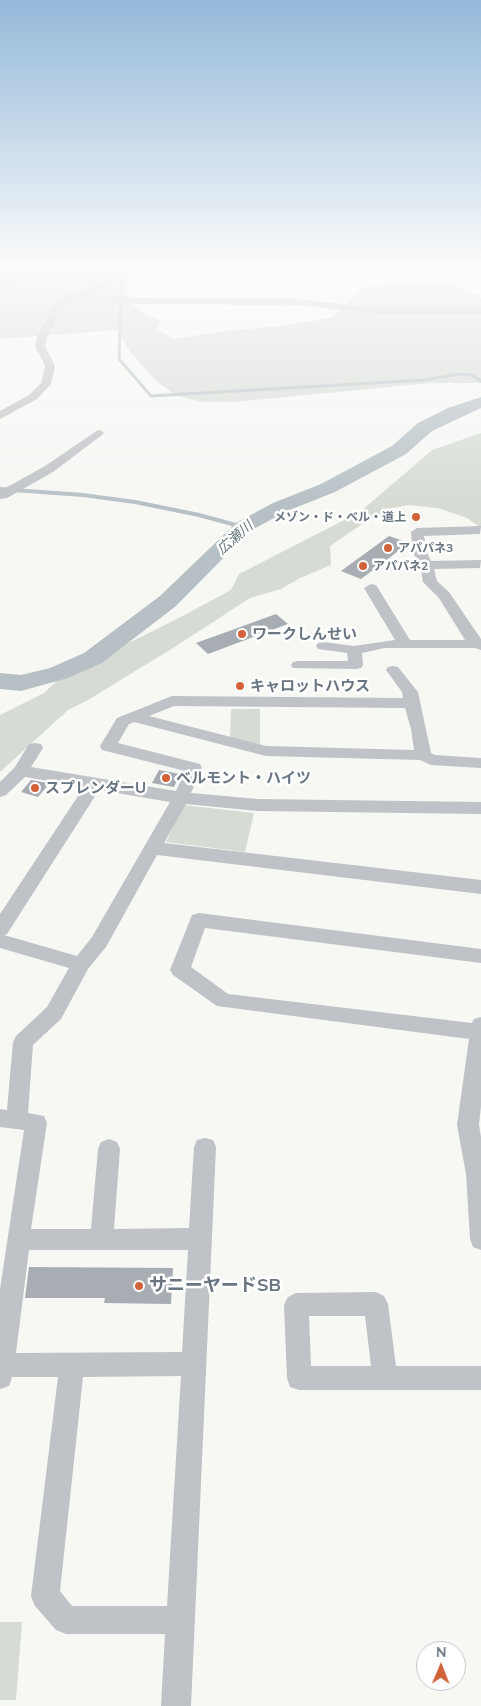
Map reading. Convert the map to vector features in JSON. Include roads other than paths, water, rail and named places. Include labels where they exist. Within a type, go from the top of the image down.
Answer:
[{"type":"street","points":[[0,416],[33,398],[46,384],[50,373],[50,366],[40,346]]},
{"type":"street","points":[[0,495],[49,469],[98,433]]},
{"type":"street","points":[[477,642],[444,595],[430,582],[427,565],[420,553],[417,532],[480,530]]},
{"type":"street","points":[[427,565],[480,564]]},
{"type":"street","points":[[371,588],[405,644]]},
{"type":"street","points":[[323,646],[354,650],[385,644],[477,642]]},
{"type":"street","points":[[298,665],[356,665],[354,650]]},
{"type":"street","points":[[393,670],[410,692],[423,755]]},
{"type":"street","points":[[194,1364],[72,1366],[1,1371],[29,1161],[36,1123],[9,1119],[23,1042],[54,1013],[81,964],[110,925],[151,848],[181,798],[194,768],[108,746],[123,721],[172,701],[411,703]]},
{"type":"street","points":[[133,717],[266,751],[423,755],[431,760],[481,763]]},
{"type":"street","points":[[0,791],[21,771],[35,748]]},
{"type":"street","points":[[21,771],[181,798],[258,805],[481,808]]},
{"type":"street","points":[[0,928],[94,784]]},
{"type":"street","points":[[151,848],[481,888]]},
{"type":"street","points":[[481,956],[199,920],[180,970],[224,1001],[480,1028],[478,1061],[468,1126],[477,1174],[481,1239]]},
{"type":"street","points":[[0,941],[81,964]]},
{"type":"street","points":[[176,1706],[205,1147]]},
{"type":"street","points":[[102,1240],[109,1149]]},
{"type":"street","points":[[31,1240],[200,1239]]},
{"type":"street","points":[[385,1379],[376,1304],[296,1305],[298,1378],[385,1379],[481,1378]]},
{"type":"street","points":[[72,1366],[45,1596],[66,1620],[181,1620]]},
{"type":"waterway","points":[[119,346],[119,359],[151,396],[425,380],[459,374],[472,375],[481,381]]},
{"type":"waterway","name":"広瀬川","points":[[0,681],[21,683],[59,673],[93,658],[168,601],[243,527],[280,507],[328,488],[399,450],[425,427],[481,402]]},
{"type":"waterway","points":[[0,489],[83,495],[135,502],[199,515],[243,527]]},
{"type":"place","name":"メゾン・ド・ベル・道上","points":[[416,517]]},
{"type":"place","name":"アパパネ3","points":[[388,548]]},
{"type":"place","name":"アパパネ2","points":[[363,566]]},
{"type":"place","name":"ワークしんせい","points":[[242,634]]},
{"type":"place","name":"キャロットハウス","points":[[240,686]]},
{"type":"place","name":"ベルモント・ハイツ","points":[[166,778]]},
{"type":"place","name":"スプレンダーU","points":[[35,788]]},
{"type":"place","name":"サニーヤードSB","points":[[139,1286]]}]
